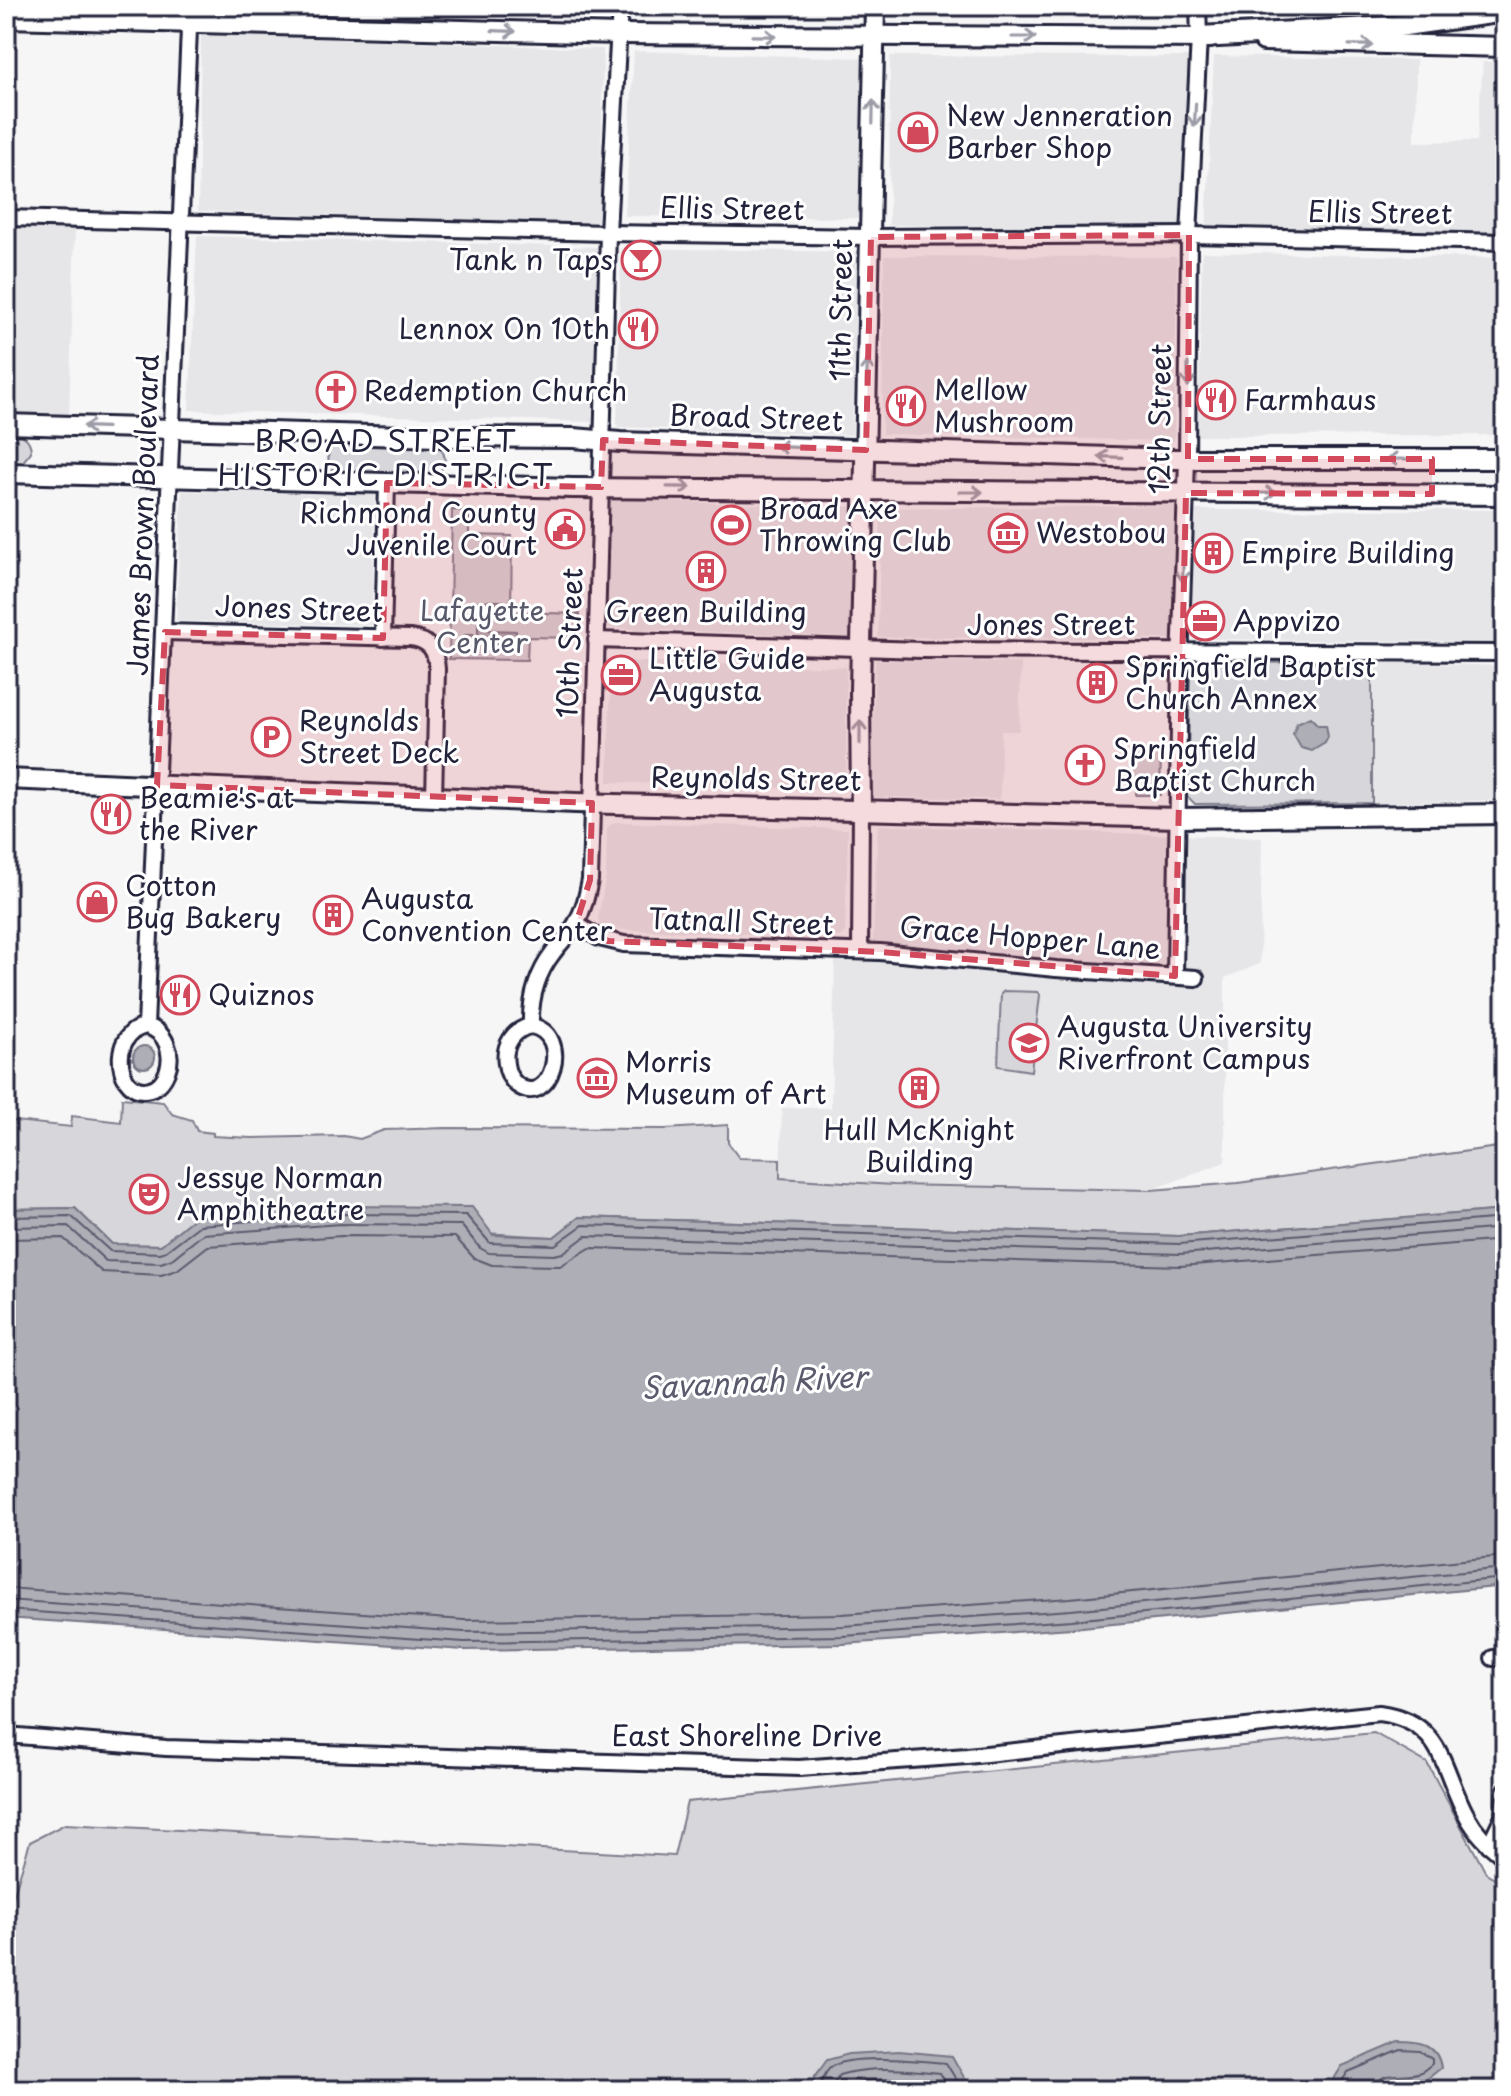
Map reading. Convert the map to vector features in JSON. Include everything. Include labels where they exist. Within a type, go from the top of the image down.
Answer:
[{"type":"highway","points":[[1199,37],[1390,27],[1505,11]]},
{"type":"main road","name":"11th Street","points":[[861,810],[875,6]]},
{"type":"main road","points":[[6,18],[190,14],[619,34],[1199,37],[1307,44],[1505,47]]},
{"type":"main road","name":"Broad Street","points":[[6,424],[1187,459],[1505,459]]},
{"type":"main road","points":[[1432,459],[1432,494]]},
{"type":"main road","points":[[6,473],[601,487],[1505,495]]},
{"type":"main road","name":"Reynolds Street","points":[[6,779],[434,798],[1179,818],[1505,814]]},
{"type":"street","name":"10th Street","points":[[531,1026],[533,994],[541,972],[576,924],[590,880],[608,233],[620,6]]},
{"type":"street","name":"12th Street","points":[[1175,976],[1189,235],[1198,6]]},
{"type":"street","name":"James Brown Boulevard","points":[[146,1026],[190,14]]},
{"type":"street","name":"Ellis Street","points":[[6,218],[608,233],[871,237],[1189,235],[1505,242]]},
{"type":"street","points":[[383,638],[387,483]]},
{"type":"street","name":"Jones Street","points":[[165,632],[419,639],[431,646],[437,660],[434,798]]},
{"type":"street","name":"Jones Street","points":[[596,640],[862,649],[1505,653]]},
{"type":"street","name":"11th Street","points":[[860,951],[861,810]]},
{"type":"street","name":"Tatnall Street","points":[[576,924],[599,938],[624,944],[860,951]]},
{"type":"street","name":"Grace Hopper Lane","points":[[860,951],[1196,978]]},
{"type":"street","points":[[146,1026],[164,1038],[170,1059],[163,1080],[155,1087],[144,1090],[134,1087],[125,1079],[120,1058],[122,1047],[131,1033],[146,1026]]},
{"type":"street","points":[[531,1026],[541,1029],[549,1037],[555,1058],[548,1080],[540,1087],[529,1090],[511,1078],[505,1057],[509,1041],[516,1032],[531,1026]]},
{"type":"street","name":"East Shoreline Drive","points":[[6,1735],[166,1748],[786,1768],[967,1756],[1379,1713],[1402,1718],[1432,1739],[1444,1759],[1465,1814],[1489,1845],[1505,1858]]},
{"type":"street","points":[[1489,1845],[1505,1810],[1505,1791]]},
{"type":"highlighted area","points":[[1189,235],[1188,459],[1432,459],[1432,494],[1186,493],[1175,976],[880,952],[608,941],[576,924],[590,880],[592,803],[157,785],[165,632],[383,638],[387,483],[601,487],[603,440],[866,450],[871,237]]},
{"type":"shaded area","points":[[201,34],[603,49],[600,224],[198,211]]},
{"type":"shaded area","points":[[634,51],[862,58],[859,218],[625,216]]},
{"type":"shaded area","points":[[890,56],[1190,57],[1182,227],[889,225]]},
{"type":"shaded area","points":[[1214,56],[1416,60],[1415,142],[1477,141],[1483,62],[1505,62],[1505,232],[1206,230]]},
{"type":"shaded area","points":[[6,227],[75,229],[69,415],[6,412]]},
{"type":"shaded area","points":[[197,236],[597,247],[592,422],[189,410]]},
{"type":"shaded area","points":[[621,248],[859,252],[852,435],[617,427]]},
{"type":"shaded area","points":[[1202,252],[1505,258],[1505,435],[1198,436]]},
{"type":"shaded area","points":[[884,256],[1177,257],[1174,441],[882,434]]},
{"type":"shaded area","points":[[182,491],[375,495],[372,625],[176,621]]},
{"type":"shaded area","points":[[610,500],[859,507],[853,637],[605,628]]},
{"type":"shaded area","points":[[1175,506],[1174,639],[878,637],[881,508]]},
{"type":"shaded area","points":[[1194,510],[1505,510],[1505,642],[1192,639]]},
{"type":"shaded area","points":[[875,660],[1021,663],[1019,731],[1001,731],[1000,799],[872,797]]},
{"type":"shaded area","points":[[611,661],[846,667],[846,790],[608,782]]},
{"type":"shaded area","points":[[1372,662],[1505,666],[1505,800],[1372,803]]},
{"type":"shaded area","points":[[615,822],[848,829],[845,932],[839,937],[605,929],[600,926],[598,918],[606,876],[607,828]]},
{"type":"shaded area","name":"Augusta University Riverfront Campus","points":[[878,825],[1262,838],[1260,964],[1225,978],[1225,1162],[1151,1190],[893,1185],[780,1178],[782,1108],[831,1108],[835,959],[872,960]]},
{"type":"green space","points":[[6,6],[190,6],[189,22],[6,18]]},
{"type":"green space","points":[[6,432],[20,435],[29,442],[31,452],[21,464],[6,466]]},
{"type":"green space","points":[[339,441],[437,445],[445,458],[443,467],[431,476],[339,473],[331,466],[328,457],[331,448]]},
{"type":"green space","points":[[6,486],[12,487],[6,651]]},
{"type":"green space","name":"Lafayette Center","points":[[452,510],[469,511],[469,535],[512,536],[511,612],[580,614],[579,638],[528,637],[527,660],[449,659]]},
{"type":"green space","points":[[1372,662],[1372,803],[1195,804],[1187,796],[1190,671],[1199,663]]},
{"type":"green space","points":[[1131,749],[1161,750],[1160,795],[1136,795],[1137,781],[1130,781]]},
{"type":"green space","points":[[1004,991],[1038,992],[1040,995],[1031,1071],[998,1066],[1001,994]]},
{"type":"green space","points":[[122,1098],[163,1102],[172,1114],[192,1120],[197,1131],[213,1133],[213,1136],[252,1138],[344,1136],[360,1139],[384,1130],[446,1128],[666,1129],[728,1125],[728,1143],[739,1158],[780,1159],[780,1178],[893,1185],[1151,1190],[1238,1183],[1505,1146],[1505,1210],[1179,1236],[580,1217],[554,1237],[196,1217],[161,1245],[112,1244],[75,1208],[6,1209],[6,1120],[71,1127],[72,1116],[121,1122]]},
{"type":"green space","points":[[1374,1733],[1427,1763],[1486,1873],[1505,1884],[1505,2090],[6,2090],[6,1920],[30,1842],[65,1824],[674,1856],[687,1802]]},
{"type":"water","points":[[478,601],[503,601],[502,611],[489,611],[489,630],[516,631],[515,651],[500,651],[500,643],[465,642],[465,635],[478,635]]},
{"type":"water","points":[[1310,717],[1318,725],[1326,725],[1328,737],[1325,743],[1312,751],[1301,748],[1293,734],[1297,723]]},
{"type":"water","points":[[144,1046],[152,1049],[155,1057],[152,1065],[144,1068],[136,1065],[133,1057],[136,1049]]},
{"type":"water","name":"Savannah River","points":[[340,1206],[472,1207],[493,1235],[554,1237],[579,1217],[1179,1236],[1505,1210],[1505,1586],[1072,1628],[843,1644],[464,1650],[6,1618],[6,1209],[75,1208],[112,1244],[161,1245],[195,1217]]},
{"type":"water","points":[[1399,2042],[1432,2049],[1441,2068],[1427,2079],[1390,2083],[1377,2090],[1327,2090],[1342,2066]]},
{"type":"water","points":[[899,2051],[952,2056],[966,2081],[986,2086],[1138,2086],[1145,2090],[812,2090],[814,2078],[827,2060],[849,2054]]},
{"type":"place","name":"New Jenneration Barber Shop","points":[[918,132]]},
{"type":"place","name":"Tank n Taps","points":[[641,260]]},
{"type":"place","name":"Lennox On 10th","points":[[638,329]]},
{"type":"place","name":"Redemption Church","points":[[336,391]]},
{"type":"place","name":"Farmhaus","points":[[1216,400]]},
{"type":"place","name":"Mellow Mushroom","points":[[906,406]]},
{"type":"place","name":"Broad Axe Throwing Club","points":[[731,525]]},
{"type":"place","name":"Richmond County Juvenile Court","points":[[565,529]]},
{"type":"place","name":"Westobou","points":[[1008,533]]},
{"type":"place","name":"Empire Building","points":[[1213,553]]},
{"type":"place","name":"Green Building","points":[[706,571]]},
{"type":"place","name":"Appvizo","points":[[1205,621]]},
{"type":"place","name":"Little Guide Augusta","points":[[621,675]]},
{"type":"place","name":"Springfield Baptist Church Annex","points":[[1097,683]]},
{"type":"place","name":"Reynolds Street Deck","points":[[271,737]]},
{"type":"place","name":"Springfield Baptist Church","points":[[1085,765]]},
{"type":"place","name":"Beamie's at the River","points":[[111,814]]},
{"type":"place","name":"Cotton Bug Bakery","points":[[97,902]]},
{"type":"place","name":"Augusta Convention Center","points":[[333,915]]},
{"type":"place","name":"Quiznos","points":[[180,995]]},
{"type":"place","name":"Augusta University Riverfront Campus","points":[[1029,1043]]},
{"type":"place","name":"Morris Museum of Art","points":[[597,1078]]},
{"type":"place","name":"Hull McKnight Building","points":[[919,1088]]},
{"type":"place","name":"Jessye Norman Amphitheatre","points":[[149,1194]]},
{"type":"district","name":"BROAD STREET HISTORIC DISTRICT","points":[[386,459]]}]
